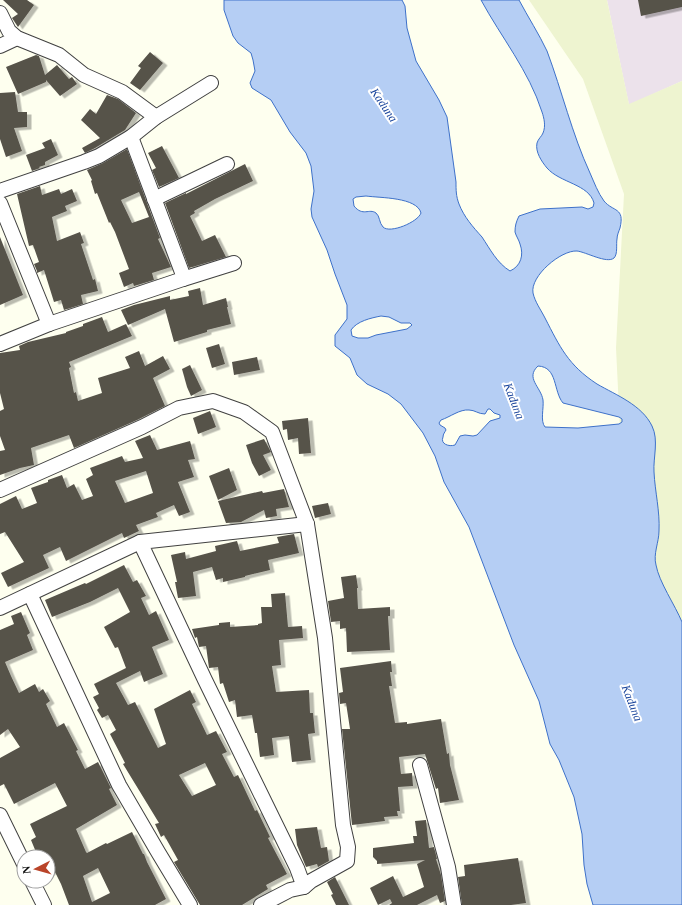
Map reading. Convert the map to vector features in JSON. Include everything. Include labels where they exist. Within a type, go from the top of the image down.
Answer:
[{"type":"street","points":[[0,13],[8,31],[17,38],[59,55],[84,75],[122,92],[156,118]]},
{"type":"street","points":[[0,46],[17,38]]},
{"type":"street","points":[[0,191],[99,156],[131,138],[156,118],[211,83]]},
{"type":"street","points":[[131,138],[184,279]]},
{"type":"street","points":[[154,199],[227,164]]},
{"type":"street","points":[[0,203],[49,324]]},
{"type":"street","points":[[0,344],[49,324],[234,263]]},
{"type":"street","points":[[0,490],[142,427],[179,408],[213,401],[244,412],[272,432],[307,524],[325,638],[343,825],[348,847],[347,861],[311,881],[304,887],[290,890],[261,905]]},
{"type":"street","points":[[0,608],[140,542],[307,524]]},
{"type":"street","points":[[140,542],[205,680],[297,868],[304,887]]},
{"type":"street","points":[[30,594],[119,784],[190,905]]},
{"type":"street","points":[[420,765],[448,868],[454,905]]},
{"type":"street","points":[[0,816],[16,849]]},
{"type":"street","points":[[36,889],[44,905]]},
{"type":"shaded area","points":[[607,0],[682,0],[682,81],[629,105]]},
{"type":"green space","points":[[529,0],[607,0],[629,104],[682,81],[682,642],[643,644],[621,450],[616,348],[624,194],[583,79]]},
{"type":"water","name":"Kaduna","points":[[224,0],[402,0],[405,6],[407,28],[416,61],[439,100],[447,117],[459,204],[466,218],[482,237],[494,256],[505,268],[510,271],[517,266],[521,260],[522,252],[520,242],[515,232],[519,216],[540,209],[582,207],[588,209],[593,207],[594,203],[586,192],[553,173],[541,160],[537,146],[544,130],[543,114],[530,82],[481,0],[519,0],[544,45],[578,143],[595,184],[604,201],[620,213],[621,221],[617,238],[616,254],[614,258],[607,260],[577,251],[563,255],[555,259],[541,272],[533,286],[533,293],[555,338],[566,355],[579,370],[597,384],[635,406],[648,419],[654,431],[654,472],[659,524],[655,561],[660,579],[682,622],[682,905],[593,905],[587,884],[582,834],[574,797],[559,760],[550,744],[539,701],[514,645],[469,527],[444,482],[435,456],[423,433],[401,404],[388,394],[367,384],[357,375],[350,358],[335,346],[335,335],[347,319],[347,305],[327,250],[312,217],[311,209],[314,191],[311,166],[306,153],[290,132],[271,100],[252,88],[250,83],[255,71],[251,53],[238,43],[233,36],[224,10]],"holes":[[[366,196],[406,201],[413,204],[421,213],[415,220],[404,226],[387,229],[383,227],[376,213],[371,211],[363,212],[354,206],[353,199],[356,197]],[[381,316],[389,317],[401,323],[410,323],[412,325],[407,329],[368,338],[358,338],[352,336],[351,330],[364,320]],[[538,366],[544,367],[549,371],[563,403],[619,417],[622,419],[622,422],[619,424],[578,428],[545,427],[542,418],[543,400],[542,395],[533,379],[534,370]],[[488,409],[490,409],[494,413],[500,415],[500,418],[490,421],[477,435],[460,436],[453,446],[444,443],[442,439],[446,430],[440,425],[439,423],[441,420],[466,410],[485,414]]]},
{"type":"building","points":[[3,0],[27,0],[34,5],[18,27],[12,18],[18,14]]},
{"type":"building","points":[[638,0],[682,0],[682,7],[641,16]]},
{"type":"building","points":[[150,52],[163,63],[140,90],[130,83],[141,68],[138,66]]},
{"type":"building","points":[[36,55],[39,56],[45,75],[57,65],[69,79],[72,77],[77,84],[60,96],[46,80],[46,82],[18,94],[6,67]]},
{"type":"building","points":[[15,92],[18,112],[27,112],[27,127],[14,128],[22,151],[6,157],[0,139],[0,93]]},
{"type":"building","points":[[107,95],[118,99],[136,113],[125,130],[85,153],[82,148],[100,138],[81,120],[90,109],[96,114]]},
{"type":"building","points":[[51,139],[58,155],[45,162],[45,165],[32,171],[26,155],[45,148],[42,143]]},
{"type":"building","points":[[162,146],[179,178],[159,187],[152,170],[156,168],[148,153]]},
{"type":"building","points":[[127,149],[160,238],[158,239],[171,267],[152,273],[154,280],[134,286],[133,283],[124,287],[119,273],[129,269],[115,232],[110,222],[109,223],[97,193],[95,194],[92,180],[87,170],[103,163]],"holes":[[[139,192],[149,217],[132,223],[121,200]]]},
{"type":"building","points":[[245,164],[253,181],[215,199],[194,211],[195,213],[190,216],[202,241],[215,235],[226,257],[189,268],[165,203]]},
{"type":"building","points":[[40,186],[42,195],[59,189],[61,194],[72,189],[77,201],[65,206],[67,211],[52,217],[57,241],[80,232],[84,243],[81,244],[93,280],[95,279],[98,291],[81,295],[83,304],[64,310],[61,300],[54,302],[44,270],[37,273],[34,264],[39,262],[33,245],[29,246],[17,194]]},
{"type":"building","points":[[0,237],[23,295],[0,305]]},
{"type":"building","points":[[200,288],[203,305],[226,298],[231,324],[207,330],[207,332],[174,342],[165,309],[128,325],[121,310],[134,305],[170,296],[170,300],[189,296],[188,291]]},
{"type":"building","points":[[102,317],[108,332],[126,324],[132,336],[69,362],[74,393],[76,392],[78,401],[102,393],[98,378],[130,368],[125,357],[139,351],[145,366],[163,356],[170,369],[153,378],[165,406],[74,448],[69,435],[31,448],[34,465],[0,475],[0,451],[5,450],[0,436],[0,411],[4,409],[0,393],[0,353],[20,350],[19,346],[28,342],[66,333],[83,326],[83,324]]},
{"type":"building","points":[[219,344],[225,364],[212,368],[206,348]]},
{"type":"building","points":[[257,357],[260,370],[234,375],[232,362]]},
{"type":"building","points":[[190,365],[202,390],[191,396],[182,369]]},
{"type":"building","points":[[210,411],[216,427],[198,434],[193,418]]},
{"type":"building","points":[[308,418],[311,453],[299,454],[298,438],[288,440],[287,429],[283,430],[282,421]]},
{"type":"building","points":[[150,435],[157,450],[190,441],[195,459],[188,460],[194,477],[178,482],[190,512],[179,516],[174,505],[156,513],[158,517],[136,525],[139,531],[124,538],[122,533],[66,561],[60,547],[43,555],[49,568],[8,587],[1,573],[24,562],[5,532],[0,534],[0,504],[16,496],[22,509],[37,503],[31,488],[62,475],[67,488],[74,484],[82,500],[93,496],[86,479],[93,475],[90,468],[122,456],[125,462],[143,458],[135,441]],"holes":[[[146,471],[153,493],[125,503],[115,481]]]},
{"type":"building","points":[[264,439],[271,452],[263,455],[271,470],[259,476],[252,463],[246,445]]},
{"type":"building","points":[[229,468],[237,490],[218,500],[209,476]]},
{"type":"building","points":[[284,489],[289,507],[276,509],[277,516],[266,518],[264,510],[241,522],[226,523],[218,501],[262,491],[263,493]]},
{"type":"building","points":[[328,503],[331,514],[315,518],[312,506]]},
{"type":"building","points":[[294,534],[299,553],[268,560],[270,570],[223,582],[223,578],[216,580],[212,567],[193,572],[196,596],[178,598],[175,582],[177,582],[171,555],[185,552],[186,559],[216,551],[215,546],[237,541],[240,551],[279,543],[277,537]]},
{"type":"building","points":[[124,565],[133,582],[137,580],[146,596],[141,598],[149,615],[156,611],[169,640],[152,647],[163,674],[144,682],[140,671],[116,683],[128,705],[135,702],[158,748],[166,744],[154,709],[190,690],[196,702],[192,704],[207,735],[216,731],[227,752],[222,754],[234,777],[238,775],[255,811],[257,810],[270,837],[268,838],[287,874],[266,885],[268,889],[242,905],[200,905],[174,862],[178,860],[164,835],[161,837],[155,824],[159,823],[123,764],[125,763],[110,734],[116,730],[108,715],[102,718],[97,710],[99,708],[93,697],[99,694],[94,684],[126,668],[118,647],[115,648],[104,627],[130,612],[118,588],[90,602],[52,617],[45,600],[85,583],[86,584]],"holes":[[[205,763],[216,785],[192,796],[179,775]]]},
{"type":"building","points":[[356,575],[358,588],[358,609],[390,607],[390,616],[388,616],[390,650],[347,652],[346,628],[340,629],[340,621],[331,622],[328,601],[344,598],[341,577]]},
{"type":"building","points":[[285,593],[288,627],[302,626],[303,638],[279,640],[281,665],[272,666],[276,692],[309,690],[310,713],[313,713],[315,733],[308,734],[311,760],[292,762],[289,736],[272,738],[274,755],[260,757],[257,733],[255,733],[252,715],[237,717],[235,700],[229,702],[223,683],[220,684],[218,667],[209,668],[206,646],[199,647],[197,637],[195,638],[192,629],[230,622],[230,627],[258,625],[262,623],[261,607],[272,607],[271,594]]},
{"type":"building","points":[[21,612],[30,633],[27,635],[33,650],[5,662],[19,693],[35,684],[39,692],[43,689],[50,701],[46,704],[57,727],[64,723],[78,750],[76,751],[85,769],[98,762],[111,788],[109,789],[117,805],[76,829],[86,852],[87,853],[132,832],[166,899],[155,905],[69,905],[56,874],[56,849],[35,849],[31,840],[36,837],[30,824],[67,806],[55,783],[14,804],[4,784],[0,786],[0,758],[20,747],[8,729],[0,735],[0,630],[14,624],[11,616]],"holes":[[[98,868],[110,893],[92,902],[83,876]]]},
{"type":"building","points":[[391,661],[392,672],[390,672],[392,686],[389,686],[395,723],[407,722],[407,724],[441,719],[447,754],[449,753],[450,765],[459,800],[440,803],[438,788],[436,789],[425,754],[399,757],[401,774],[412,773],[413,786],[398,787],[400,811],[397,811],[398,816],[384,817],[385,821],[352,825],[342,729],[350,729],[346,703],[340,704],[339,693],[343,692],[340,668]]},
{"type":"building","points":[[426,820],[429,848],[434,847],[441,875],[445,901],[440,903],[437,895],[417,905],[389,905],[392,903],[390,899],[378,905],[370,888],[393,876],[403,897],[424,887],[417,864],[425,860],[377,864],[377,861],[373,857],[373,848],[414,843],[413,836],[417,836],[415,821]]},
{"type":"building","points":[[317,827],[321,848],[327,847],[329,861],[318,867],[317,864],[306,867],[297,845],[295,829]]},
{"type":"building","points":[[518,858],[526,903],[511,905],[462,905],[458,877],[465,876],[464,865]]},
{"type":"building","points":[[335,877],[349,905],[336,905],[331,895],[333,894],[327,882]]}]
